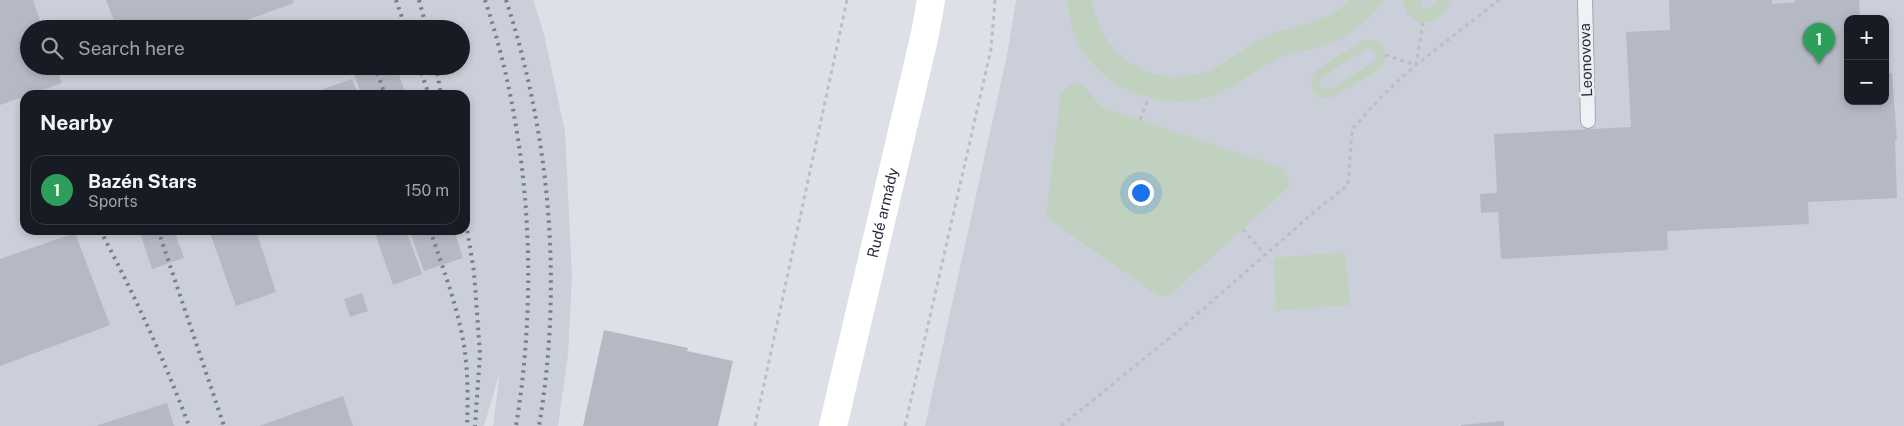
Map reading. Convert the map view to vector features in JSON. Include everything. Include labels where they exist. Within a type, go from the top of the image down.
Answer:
[{"type":"main road","name":"Rudé armády","points":[[833,426],[931,0]]},
{"type":"lane","name":"Leonovova","points":[[1584,0],[1588,121]]},
{"type":"path","points":[[755,426],[847,0]]},
{"type":"path","points":[[904,426],[991,49],[995,0]]},
{"type":"path","points":[[1061,426],[1178,331],[1348,185],[1352,129],[1384,94],[1416,65],[1499,0]]},
{"type":"path","points":[[1416,65],[1423,22]]},
{"type":"path","points":[[1385,55],[1416,65]]},
{"type":"path","points":[[1140,120],[1148,98]]},
{"type":"path","points":[[1243,229],[1266,255]]},
{"type":"shaded area","points":[[0,0],[533,0],[544,34],[565,132],[572,277],[568,355],[558,426],[493,426],[500,372],[484,426],[0,426]]},
{"type":"shaded area","points":[[1016,0],[1904,0],[1904,426],[925,426],[1007,55]]},
{"type":"green space","points":[[1067,0],[1092,0],[1104,35],[1115,50],[1128,62],[1161,76],[1179,77],[1209,71],[1265,37],[1315,21],[1333,13],[1350,0],[1382,0],[1368,19],[1341,39],[1283,56],[1226,90],[1206,98],[1169,101],[1133,92],[1117,84],[1102,73],[1089,60],[1079,44],[1071,22]]},
{"type":"green space","points":[[1403,0],[1420,0],[1422,7],[1429,8],[1437,0],[1451,0],[1445,11],[1438,18],[1424,22],[1410,16]]},
{"type":"green space","points":[[1365,40],[1378,43],[1384,50],[1385,56],[1379,68],[1333,97],[1322,98],[1318,96],[1313,90],[1311,82],[1314,74],[1329,62]],"holes":[[[1366,49],[1375,52],[1374,62],[1330,89],[1321,88],[1319,82],[1322,77]]]},
{"type":"green space","points":[[1072,84],[1082,85],[1102,107],[1283,168],[1290,186],[1169,296],[1157,295],[1046,217],[1061,92]]},
{"type":"green space","points":[[1345,252],[1350,305],[1276,311],[1274,258]]},
{"type":"building","points":[[0,0],[33,0],[40,20],[20,20],[20,75],[59,75],[62,83],[42,90],[20,90],[20,98],[0,105]]},
{"type":"building","points":[[106,0],[293,0],[294,3],[247,20],[114,20]]},
{"type":"building","points":[[1669,0],[1772,0],[1772,4],[1795,2],[1795,0],[1859,0],[1860,15],[1844,15],[1844,105],[1889,105],[1889,73],[1892,73],[1897,141],[1895,141],[1897,198],[1808,202],[1809,224],[1667,231],[1668,250],[1501,259],[1498,212],[1481,213],[1480,194],[1497,193],[1494,134],[1631,127],[1626,32],[1670,30]]},
{"type":"building","points":[[354,75],[399,75],[404,90],[360,90]]},
{"type":"building","points":[[352,79],[356,90],[324,90]]},
{"type":"building","points":[[69,235],[76,235],[110,325],[0,366],[0,259]]},
{"type":"building","points":[[141,235],[176,235],[184,258],[152,269]]},
{"type":"building","points":[[211,235],[258,235],[276,292],[236,306]]},
{"type":"building","points":[[376,235],[408,235],[422,274],[393,285]]},
{"type":"building","points":[[411,235],[456,235],[463,258],[424,271]]},
{"type":"building","points":[[362,293],[368,311],[350,317],[344,299]]},
{"type":"building","points":[[604,330],[688,348],[687,351],[733,361],[718,426],[583,426]]},
{"type":"building","points":[[343,396],[353,426],[259,426]]},
{"type":"building","points":[[167,403],[174,426],[95,426]]},
{"type":"building","points":[[1504,421],[1504,426],[1461,426],[1461,425]]},
{"type":"railway","points":[[396,0],[403,20]]},
{"type":"railway","points":[[419,0],[425,20]]},
{"type":"railway","points":[[485,0],[512,104],[521,157],[526,211],[527,319],[523,373],[516,426]]},
{"type":"railway","points":[[506,0],[521,51],[533,104],[542,157],[548,211],[551,265],[550,319],[546,373],[539,426]]},
{"type":"railway","points":[[378,75],[383,90]]},
{"type":"railway","points":[[422,75],[427,90]]},
{"type":"railway","points":[[438,75],[440,90]]},
{"type":"railway","points":[[103,235],[148,327],[189,426]]},
{"type":"railway","points":[[160,235],[224,426]]},
{"type":"railway","points":[[432,235],[454,301],[464,345],[467,426]]},
{"type":"railway","points":[[468,235],[474,272],[480,354],[475,426]]},
{"type":"place","name":"Bazén Stars","points":[[1819,64]]}]
